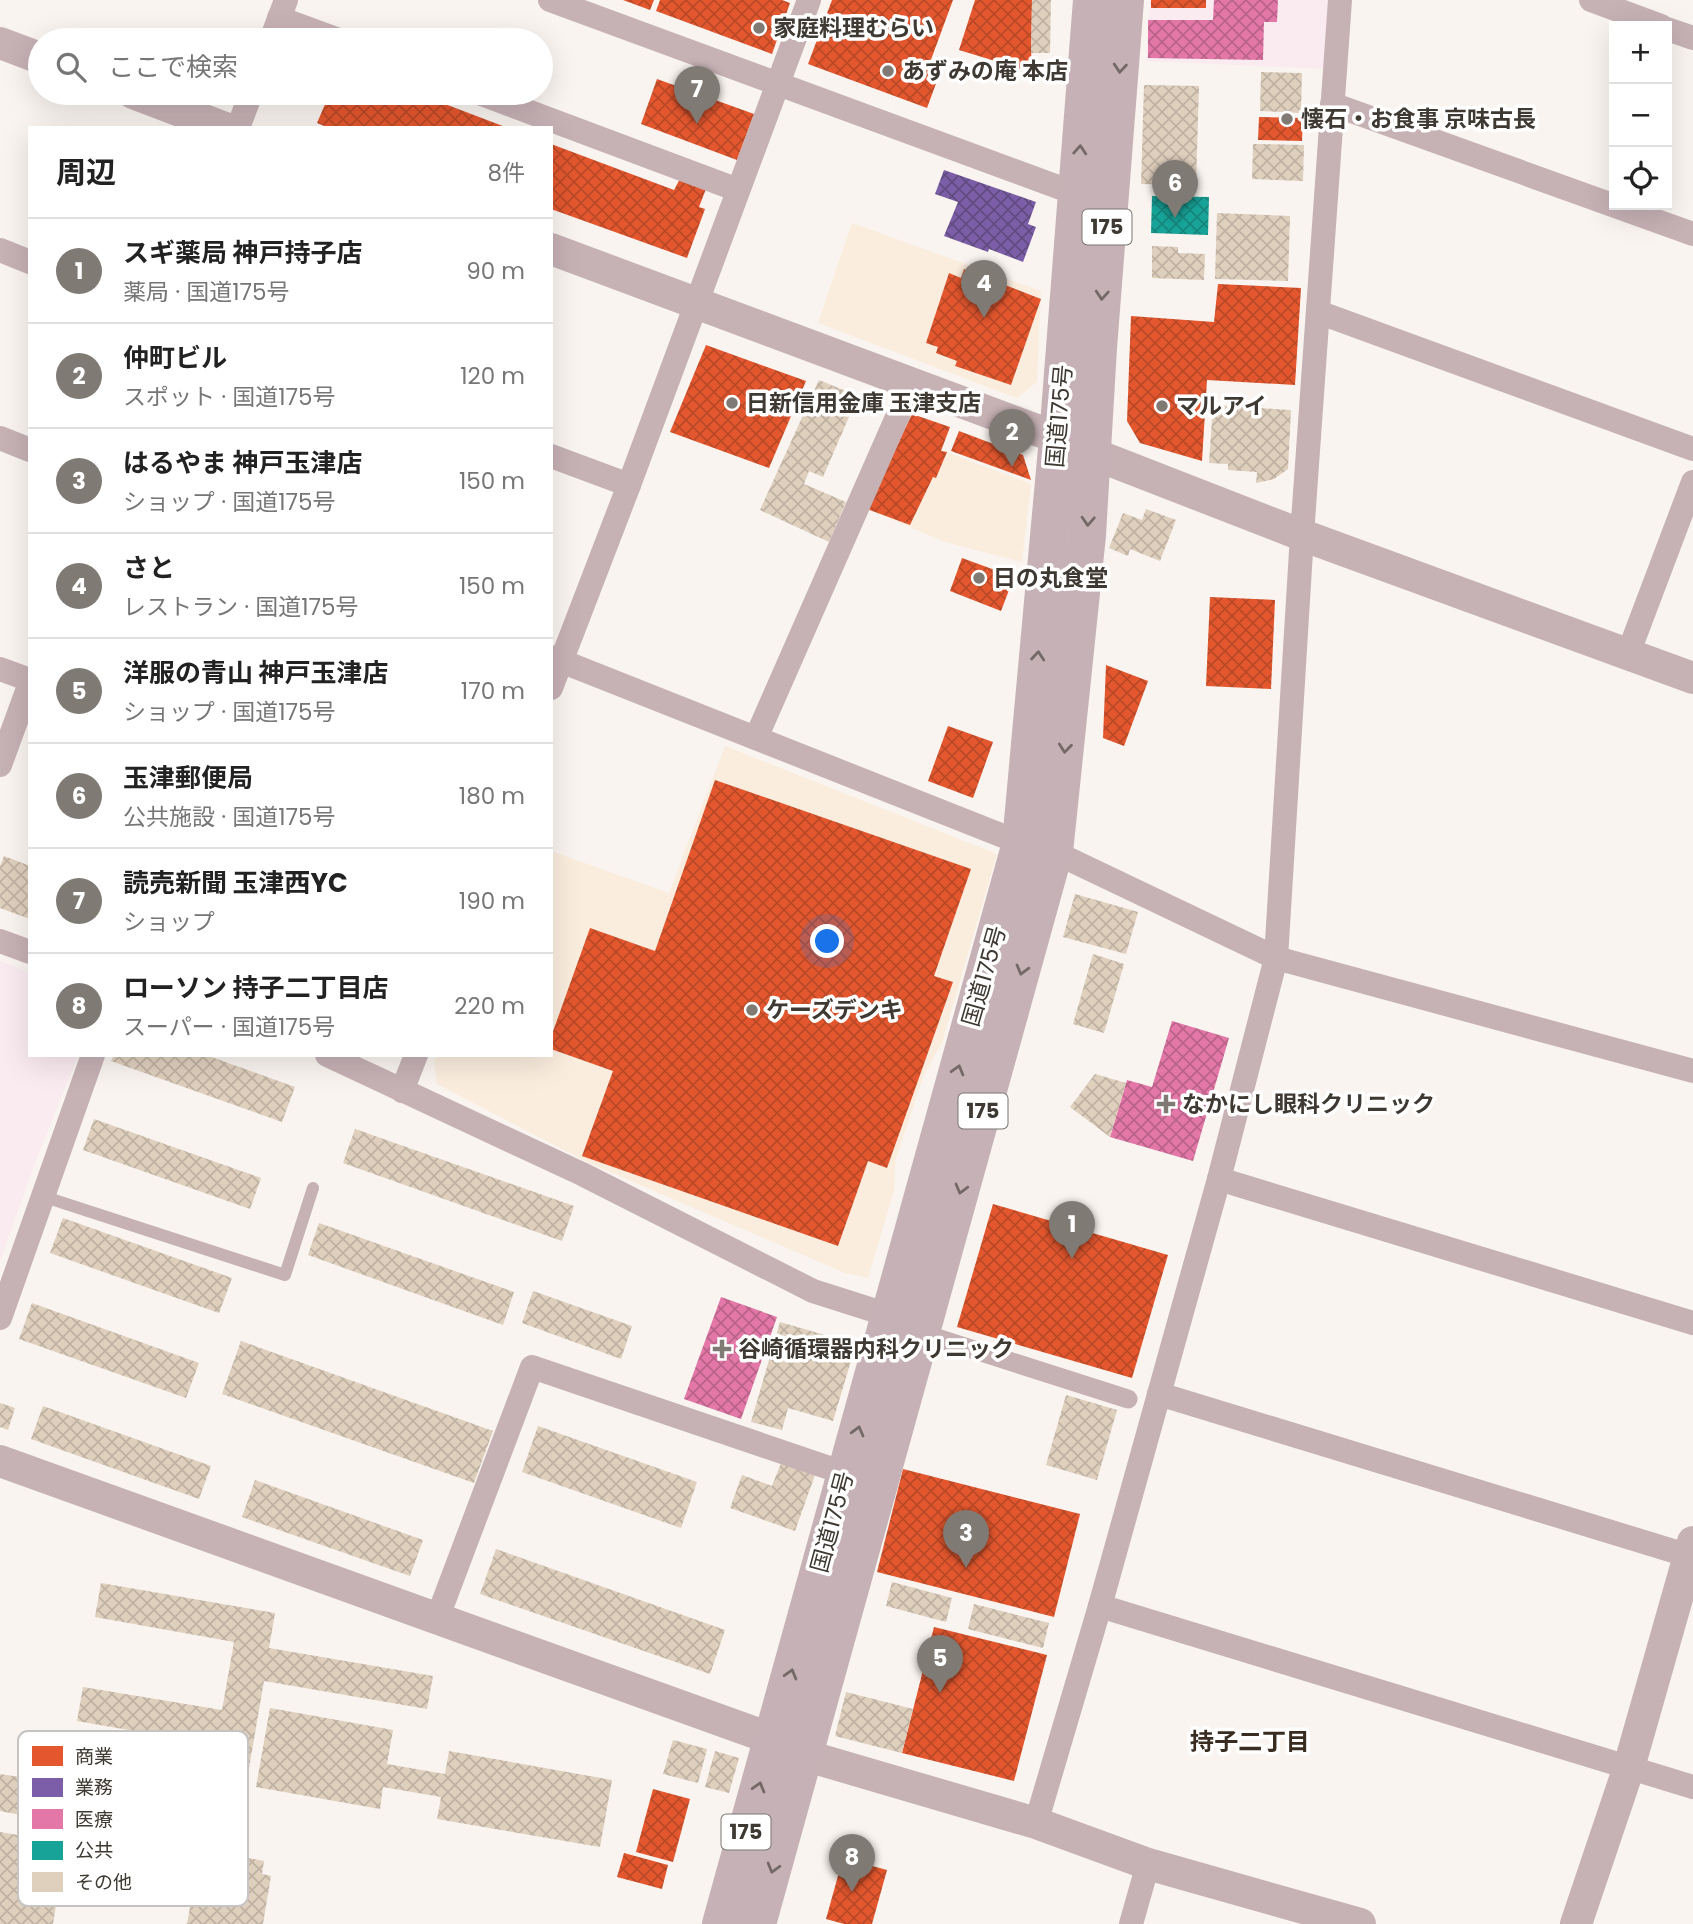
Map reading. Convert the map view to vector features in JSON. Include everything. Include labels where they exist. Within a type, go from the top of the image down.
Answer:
[{"type":"highway","name":"国道175号","points":[[1092,0],[1093,200]]},
{"type":"highway","name":"国道175号","points":[[721,1924],[788,1747],[863,1479],[917,1327],[1037,848],[1074,445],[1093,200],[1125,0]]},
{"type":"highway","name":"国道175号","points":[[757,1924],[788,1747]]},
{"type":"street","points":[[550,0],[1093,200]]},
{"type":"street","points":[[553,676],[556,659],[629,485],[809,0]]},
{"type":"street","points":[[1036,1823],[1100,1606],[1219,1179],[1276,958],[1302,535],[1340,0]]},
{"type":"street","points":[[1591,0],[1648,21]]},
{"type":"street","points":[[279,19],[305,28]]},
{"type":"street","points":[[1672,31],[1693,38]]},
{"type":"street","points":[[0,43],[28,54]]},
{"type":"street","points":[[1332,104],[1693,234]]},
{"type":"street","points":[[165,105],[220,126]]},
{"type":"street","points":[[239,126],[247,105]]},
{"type":"street","points":[[511,105],[738,190]]},
{"type":"street","points":[[0,250],[28,261]]},
{"type":"street","points":[[553,250],[912,383],[1302,535],[1693,678]]},
{"type":"street","points":[[1318,312],[1693,449]]},
{"type":"street","points":[[756,738],[912,383]]},
{"type":"street","points":[[0,438],[28,449]]},
{"type":"street","points":[[553,457],[629,485]]},
{"type":"street","points":[[1628,654],[1693,482]]},
{"type":"street","points":[[556,659],[1037,848],[1276,958],[1693,1071]]},
{"type":"street","points":[[0,669],[28,681]]},
{"type":"street","points":[[0,765],[28,688]]},
{"type":"street","points":[[0,941],[28,950]]},
{"type":"street","points":[[0,1318],[92,1057]]},
{"type":"street","points":[[331,1057],[582,1174],[813,1290],[1128,1399]]},
{"type":"street","points":[[402,1091],[415,1057]]},
{"type":"street","points":[[1219,1179],[1693,1323]]},
{"type":"street","points":[[437,1619],[532,1367],[863,1479]]},
{"type":"street","points":[[1159,1394],[1692,1552],[1629,1767],[1576,1924]]},
{"type":"street","points":[[0,1461],[788,1747],[1036,1823],[1148,1864],[1360,1924]]},
{"type":"street","points":[[1100,1606],[1693,1787]]},
{"type":"street","points":[[1131,1924],[1148,1864]]},
{"type":"lane","points":[[45,1197],[285,1275],[313,1188]]},
{"type":"shaded area","points":[[1150,0],[1329,0],[1325,69],[1146,61]]},
{"type":"shaded area","points":[[852,223],[1041,291],[1037,382],[1017,398],[818,323]]},
{"type":"shaded area","points":[[941,450],[1031,484],[1022,562],[945,542],[867,509]]},
{"type":"shaded area","name":"ケーズデンキ","points":[[725,746],[997,854],[942,1043],[924,1075],[896,1158],[894,1191],[868,1278],[845,1273],[587,1162],[437,1084],[434,1063],[436,1057],[553,1057],[553,852],[669,893]]},
{"type":"shaded area","points":[[0,961],[28,972],[28,1057],[77,1057],[0,1261]]},
{"type":"building: 商業","points":[[623,0],[654,0],[650,10]]},
{"type":"building: 商業","points":[[660,0],[782,0],[790,3],[772,54],[656,11]]},
{"type":"building: 商業","points":[[832,0],[953,0],[929,65],[941,70],[927,108],[808,64]]},
{"type":"building: 商業","points":[[975,0],[1032,0],[1031,72],[959,50]]},
{"type":"building: 商業","points":[[1151,0],[1206,0],[1206,8],[1151,8]]},
{"type":"building: 商業","points":[[657,79],[754,114],[737,160],[641,124]]},
{"type":"building: 商業","points":[[325,105],[448,105],[503,126],[324,126],[317,123]]},
{"type":"building: 商業","points":[[1259,117],[1303,118],[1302,141],[1258,140]]},
{"type":"building: 商業","points":[[553,145],[674,190],[681,177],[706,189],[699,207],[705,209],[687,258],[553,210]]},
{"type":"building: 商業","points":[[964,269],[1041,299],[1011,385],[955,366],[957,361],[936,353],[938,347],[926,343],[949,273],[961,278]]},
{"type":"building: 商業","points":[[1218,284],[1301,288],[1295,385],[1207,380],[1202,461],[1140,443],[1127,421],[1131,316],[1214,322]]},
{"type":"building: 商業","points":[[706,345],[806,381],[769,468],[670,432]]},
{"type":"building: 商業","points":[[912,414],[950,427],[941,451],[947,452],[910,525],[867,509]]},
{"type":"building: 商業","points":[[959,431],[1023,455],[1031,480],[951,451]]},
{"type":"building: 商業","points":[[962,558],[1014,577],[1001,611],[950,591]]},
{"type":"building: 商業","points":[[1210,597],[1275,600],[1271,689],[1206,686]]},
{"type":"building: 商業","points":[[1106,665],[1148,681],[1124,746],[1103,738]]},
{"type":"building: 商業","points":[[948,726],[993,742],[973,798],[928,781]]},
{"type":"building: 商業","name":"ケーズデンキ","points":[[715,780],[971,869],[934,976],[953,982],[887,1168],[868,1161],[838,1246],[582,1156],[613,1071],[553,1050],[553,1031],[590,928],[655,951]]},
{"type":"building: 商業","points":[[993,1204],[1168,1255],[1132,1378],[957,1327]]},
{"type":"building: 商業","points":[[903,1469],[1080,1514],[1054,1617],[877,1572]]},
{"type":"building: 商業","points":[[934,1627],[1047,1655],[1014,1781],[902,1753]]},
{"type":"building: 商業","points":[[653,1789],[690,1799],[673,1862],[636,1852]]},
{"type":"building: 商業","points":[[624,1853],[668,1865],[662,1889],[617,1877]]},
{"type":"building: 商業","points":[[843,1858],[887,1870],[872,1924],[844,1924],[826,1919]]},
{"type":"building: 業務","points":[[944,170],[1036,202],[1028,224],[1036,227],[1023,262],[944,236],[958,202],[935,194]]},
{"type":"building: 医療","points":[[1214,0],[1278,0],[1277,22],[1264,22],[1263,60],[1148,58],[1148,20],[1213,20]]},
{"type":"building: 医療","points":[[1172,1021],[1229,1038],[1193,1161],[1110,1137],[1127,1080],[1152,1087]]},
{"type":"building: 医療","points":[[721,1297],[777,1317],[741,1419],[684,1399]]},
{"type":"building: 公共","points":[[1152,196],[1209,197],[1208,235],[1151,233]]},
{"type":"building: その他","points":[[1032,0],[1051,0],[1050,53],[1031,53]]},
{"type":"building: その他","points":[[1261,72],[1302,73],[1301,113],[1260,111]]},
{"type":"building: その他","points":[[1144,85],[1199,86],[1196,185],[1141,184]]},
{"type":"building: その他","points":[[1253,144],[1304,145],[1303,181],[1252,179]]},
{"type":"building: その他","points":[[1217,213],[1290,216],[1288,281],[1215,279]]},
{"type":"building: その他","points":[[1152,246],[1178,247],[1178,253],[1205,254],[1204,280],[1152,278]]},
{"type":"building: その他","points":[[819,380],[858,396],[823,477],[809,471],[804,484],[846,502],[829,542],[760,510]]},
{"type":"building: その他","points":[[1213,405],[1291,410],[1288,469],[1274,479],[1256,483],[1257,472],[1228,470],[1228,464],[1209,463]]},
{"type":"building: その他","points":[[1146,509],[1176,520],[1160,561],[1130,549],[1128,556],[1109,548],[1123,513],[1142,520]]},
{"type":"building: その他","points":[[4,856],[28,865],[28,918],[0,908],[0,866]]},
{"type":"building: その他","points":[[1075,894],[1138,912],[1126,954],[1063,937]]},
{"type":"building: その他","points":[[1093,954],[1124,964],[1104,1033],[1073,1024]]},
{"type":"building: その他","points":[[113,1057],[212,1057],[295,1087],[282,1122],[111,1061]]},
{"type":"building: その他","points":[[1095,1074],[1126,1083],[1110,1137],[1070,1107]]},
{"type":"building: その他","points":[[94,1119],[261,1178],[250,1209],[83,1150]]},
{"type":"building: その他","points":[[355,1129],[574,1206],[562,1241],[343,1163]]},
{"type":"building: その他","points":[[63,1218],[232,1278],[219,1313],[50,1253]]},
{"type":"building: その他","points":[[319,1223],[514,1292],[503,1325],[308,1255]]},
{"type":"building: その他","points":[[533,1291],[632,1326],[621,1359],[522,1323]]},
{"type":"building: その他","points":[[32,1303],[199,1363],[186,1398],[19,1339]]},
{"type":"building: その他","points":[[780,1322],[856,1344],[833,1421],[788,1408],[782,1430],[751,1422]]},
{"type":"building: その他","points":[[241,1341],[493,1431],[474,1483],[222,1394]]},
{"type":"building: その他","points":[[1066,1395],[1117,1410],[1097,1480],[1046,1465]]},
{"type":"building: その他","points":[[0,1403],[15,1408],[8,1430],[0,1427]]},
{"type":"building: その他","points":[[43,1406],[211,1466],[199,1499],[31,1439]]},
{"type":"building: その他","points":[[538,1426],[697,1482],[681,1528],[522,1472]]},
{"type":"building: その他","points":[[781,1463],[815,1475],[795,1531],[730,1508],[742,1475],[772,1486]]},
{"type":"building: その他","points":[[255,1480],[423,1540],[410,1576],[242,1517]]},
{"type":"building: その他","points":[[496,1549],[725,1630],[710,1674],[480,1594]]},
{"type":"building: その他","points":[[892,1582],[952,1598],[946,1622],[886,1606]]},
{"type":"building: その他","points":[[101,1583],[275,1613],[269,1648],[433,1676],[427,1709],[264,1681],[248,1774],[248,1731],[134,1731],[77,1721],[83,1687],[222,1710],[234,1642],[95,1617]]},
{"type":"building: その他","points":[[974,1604],[1049,1623],[1043,1648],[968,1629]]},
{"type":"building: その他","points":[[846,1692],[913,1709],[902,1753],[835,1736]]},
{"type":"building: その他","points":[[270,1708],[393,1730],[387,1764],[445,1774],[449,1751],[612,1780],[600,1847],[437,1819],[441,1797],[383,1787],[380,1809],[256,1787]]},
{"type":"building: その他","points":[[673,1740],[707,1749],[698,1783],[663,1774]]},
{"type":"building: その他","points":[[715,1751],[739,1758],[729,1793],[705,1787]]},
{"type":"building: その他","points":[[0,1774],[18,1777],[18,1814],[0,1811]]},
{"type":"building: その他","points":[[0,1832],[18,1835],[18,1906],[56,1906],[53,1924],[0,1924]]},
{"type":"building: その他","points":[[248,1858],[264,1861],[262,1874],[271,1876],[263,1924],[187,1924],[190,1906],[248,1906]]},
{"type":"place","name":"家庭料理むらい","points":[[759,28]]},
{"type":"place","name":"あずみの庵 本店","points":[[888,71]]},
{"type":"place","name":"懐石・お食事 京味古長","points":[[1287,119]]},
{"type":"place","name":"読売新聞 玉津西YC","points":[[697,124]]},
{"type":"place","name":"玉津郵便局","points":[[1175,218]]},
{"type":"place","name":"さと","points":[[984,318]]},
{"type":"place","name":"日新信用金庫 玉津支店","points":[[732,403]]},
{"type":"place","name":"マルアイ","points":[[1162,406]]},
{"type":"place","name":"仲町ビル","points":[[1012,467]]},
{"type":"place","name":"日の丸食堂","points":[[979,578]]},
{"type":"place","name":"ケーズデンキ","points":[[752,1010]]},
{"type":"place","name":"なかにし眼科クリニック","points":[[1166,1104]]},
{"type":"place","name":"スギ薬局 神戸持子店","points":[[1072,1259]]},
{"type":"place","name":"谷崎循環器内科クリニック","points":[[722,1349]]},
{"type":"place","name":"はるやま 神戸玉津店","points":[[966,1568]]},
{"type":"place","name":"洋服の青山 神戸玉津店","points":[[940,1693]]},
{"type":"place","name":"ローソン 持子二丁目店","points":[[852,1892]]},
{"type":"district","name":"持子二丁目","points":[[1250,1742]]}]
